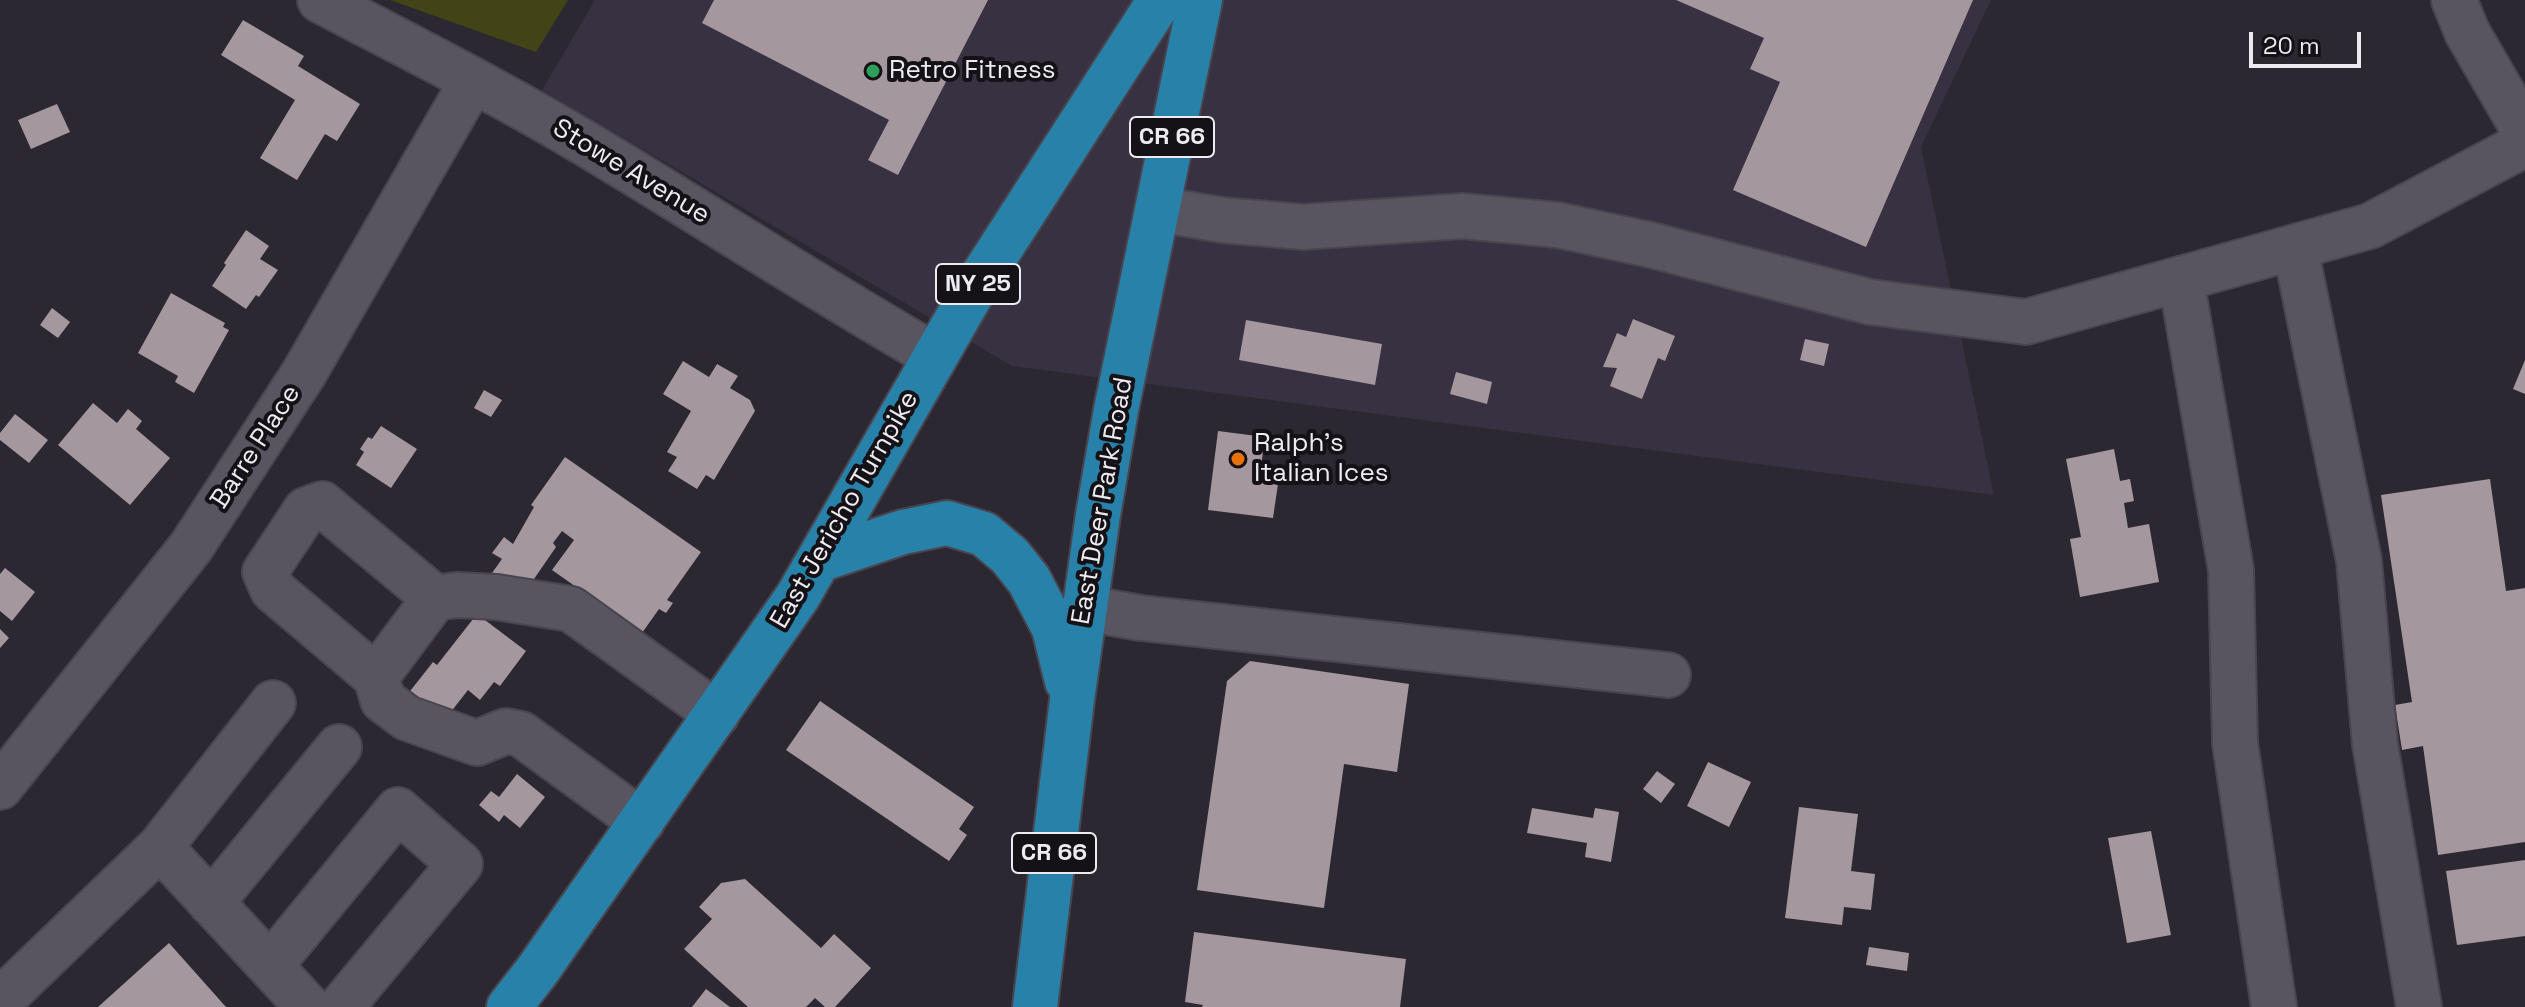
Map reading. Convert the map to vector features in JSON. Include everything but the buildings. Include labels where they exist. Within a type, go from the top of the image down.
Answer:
[{"type":"main road","name":"East Jericho Turnpike","points":[[509,1007],[798,596],[973,291],[1160,0]]},
{"type":"main road","name":"East Deer Park Road","points":[[1035,1007],[1084,608],[1116,410],[1200,0]]},
{"type":"main road","points":[[819,560],[903,532],[947,523],[984,534],[1010,556],[1035,592],[1054,628],[1072,700]]},
{"type":"street","name":"Stowe Avenue","points":[[320,0],[473,80],[601,152],[935,356]]},
{"type":"street","points":[[2454,0],[2467,32],[2525,132]]},
{"type":"street","name":"Barre Place","points":[[0,787],[191,547],[304,373],[473,80]]},
{"type":"street","points":[[1157,209],[1222,220],[1303,227],[1462,216],[1558,225],[1651,245],[1870,302],[2026,322],[2370,226],[2525,144]]},
{"type":"street","points":[[2295,247],[2359,561],[2375,744],[2419,1007]]},
{"type":"street","points":[[2181,279],[2231,570],[2235,743],[2274,1007]]},
{"type":"street","points":[[435,598],[322,504],[306,510],[265,572],[273,590],[376,677],[383,700],[407,718],[477,743],[506,731],[521,734],[642,822]]},
{"type":"street","points":[[376,677],[435,598],[457,595],[496,597],[571,609],[717,714]]},
{"type":"street","points":[[1084,608],[1157,620],[1668,675]]},
{"type":"street","points":[[0,1001],[160,847],[273,703]]},
{"type":"street","points":[[211,903],[339,747]]},
{"type":"street","points":[[270,966],[398,810],[460,864],[341,1007]]},
{"type":"street","points":[[160,847],[308,1007]]},
{"type":"shaded area","points":[[390,0],[568,0],[536,52]]},
{"type":"shaded area","points":[[595,0],[1991,0],[1921,147],[1994,495],[1012,366],[542,90]]},
{"type":"place","name":"Retro Fitness","points":[[873,71]]},
{"type":"place","name":"Ralph's Italian Ices","points":[[1238,459]]}]
